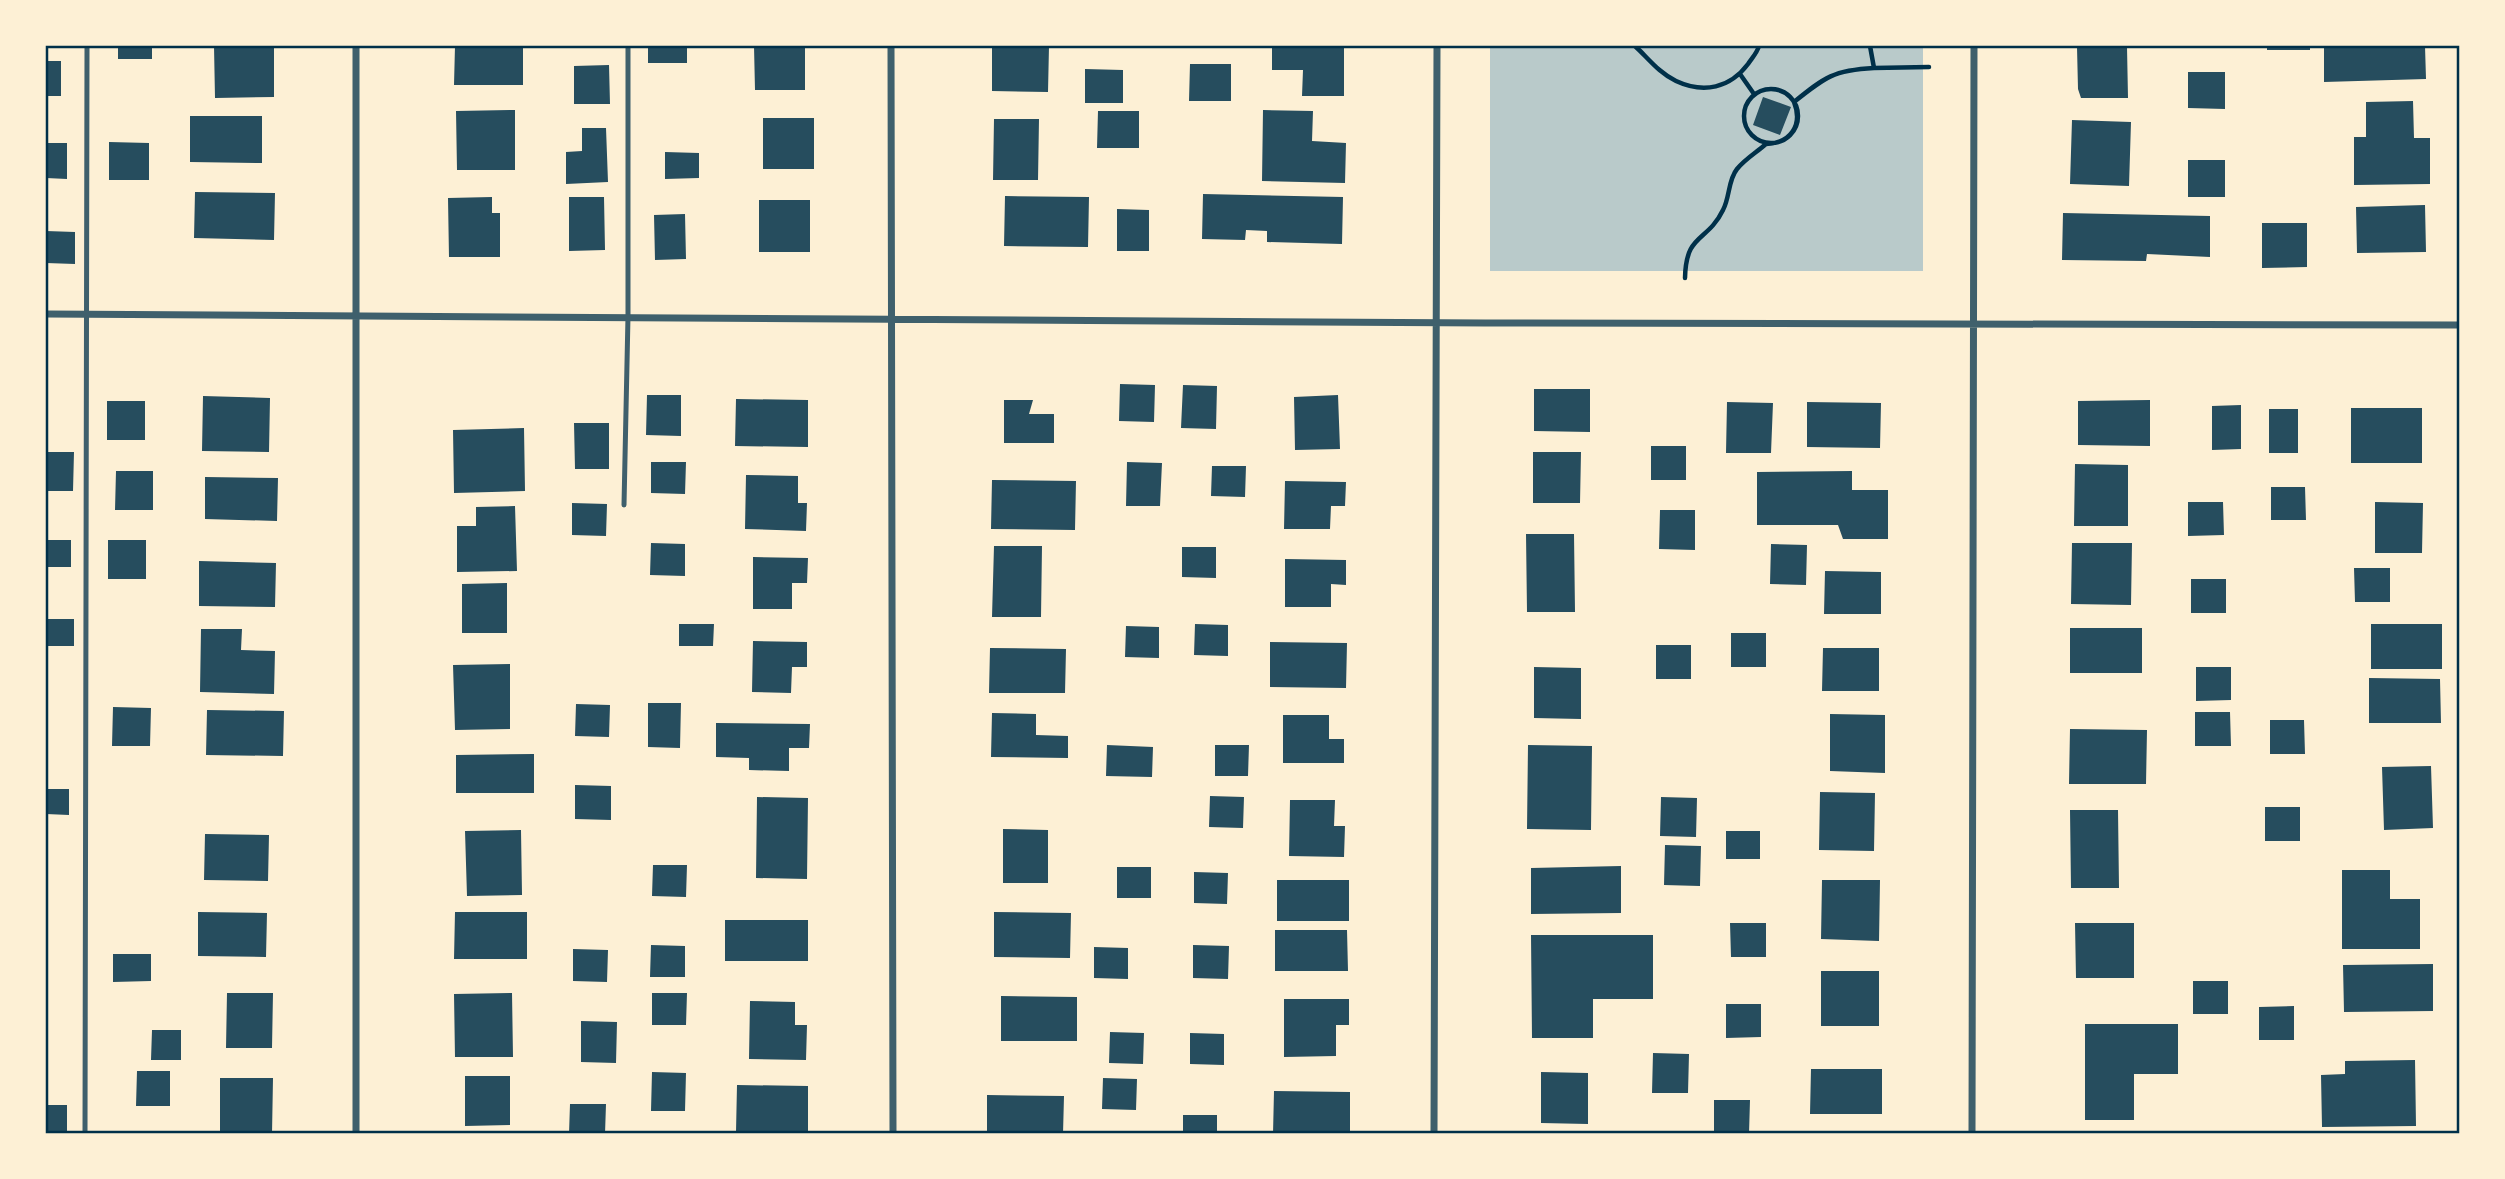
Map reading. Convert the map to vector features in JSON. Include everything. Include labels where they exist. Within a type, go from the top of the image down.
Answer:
[{"type":"street","points":[[356,46],[356,1133]]},
{"type":"street","points":[[891,46],[893,1133]]},
{"type":"street","points":[[1434,1133],[1437,46]]},
{"type":"street","points":[[1972,1133],[1974,46]]},
{"type":"street","points":[[46,314],[1438,323],[2459,325]]},
{"type":"lane","points":[[85,1133],[88,46]]},
{"type":"lane","points":[[624,505],[628,316],[628,46]]},
{"type":"path","points":[[1635,46],[1657,69],[1675,81],[1709,89],[1725,85],[1740,74],[1759,46]]},
{"type":"path","points":[[1870,46],[1874,68]]},
{"type":"path","points":[[1794,102],[1811,88],[1845,70],[1929,67]]},
{"type":"path","points":[[1740,74],[1754,94]]},
{"type":"path","points":[[1762,90],[1780,90],[1794,102],[1798,119],[1791,136],[1766,144],[1757,141],[1745,127],[1744,110],[1754,94],[1762,90]]},
{"type":"path","points":[[1685,278],[1685,258],[1690,247],[1720,216],[1737,169],[1766,144]]},
{"type":"shaded area","points":[[1490,46],[1923,46],[1923,271],[1490,271]]},
{"type":"building","points":[[118,46],[152,46],[152,59],[118,59]]},
{"type":"building","points":[[214,46],[274,46],[274,97],[215,98]]},
{"type":"building","points":[[455,46],[523,46],[523,85],[454,85]]},
{"type":"building","points":[[648,46],[687,46],[687,63],[648,63]]},
{"type":"building","points":[[754,46],[805,46],[805,90],[755,90]]},
{"type":"building","points":[[992,46],[1049,46],[1048,92],[992,91]]},
{"type":"building","points":[[1272,46],[1344,46],[1344,96],[1302,96],[1303,70],[1272,70]]},
{"type":"building","points":[[2267,46],[2310,46],[2310,50],[2267,50]]},
{"type":"building","points":[[2425,46],[2426,79],[2324,82],[2324,48]]},
{"type":"building","points":[[2077,47],[2127,47],[2128,98],[2081,98],[2078,89]]},
{"type":"building","points":[[46,61],[61,61],[61,96],[46,96]]},
{"type":"building","points":[[1190,64],[1231,64],[1231,101],[1189,101]]},
{"type":"building","points":[[609,65],[610,104],[574,104],[574,66]]},
{"type":"building","points":[[1085,69],[1123,70],[1123,103],[1085,103]]},
{"type":"building","points":[[2188,72],[2225,72],[2225,109],[2188,108]]},
{"type":"building","points":[[1763,97],[1791,107],[1780,135],[1753,125]]},
{"type":"building","points":[[2413,101],[2414,138],[2430,138],[2430,184],[2354,185],[2354,137],[2366,137],[2366,102]]},
{"type":"building","points":[[515,110],[515,170],[457,170],[456,111]]},
{"type":"building","points":[[1263,110],[1313,111],[1312,141],[1346,143],[1345,183],[1262,181]]},
{"type":"building","points":[[1098,111],[1139,111],[1139,148],[1097,148]]},
{"type":"building","points":[[190,116],[262,116],[262,163],[190,162]]},
{"type":"building","points":[[763,118],[814,118],[814,169],[763,169]]},
{"type":"building","points":[[994,119],[1039,119],[1038,180],[993,180]]},
{"type":"building","points":[[2072,120],[2131,122],[2129,186],[2070,184]]},
{"type":"building","points":[[582,128],[606,128],[608,182],[566,184],[566,152],[582,151]]},
{"type":"building","points":[[109,142],[149,143],[149,180],[109,180]]},
{"type":"building","points":[[46,143],[67,143],[67,179],[46,178]]},
{"type":"building","points":[[665,152],[699,153],[699,178],[665,179]]},
{"type":"building","points":[[2188,160],[2225,160],[2225,197],[2188,197]]},
{"type":"building","points":[[195,192],[275,193],[274,240],[194,238]]},
{"type":"building","points":[[1203,194],[1343,197],[1342,244],[1267,242],[1267,231],[1246,230],[1245,240],[1202,239]]},
{"type":"building","points":[[1005,196],[1089,197],[1088,247],[1004,246]]},
{"type":"building","points":[[492,197],[492,213],[500,213],[500,257],[449,257],[448,198]]},
{"type":"building","points":[[569,197],[604,197],[605,250],[569,251]]},
{"type":"building","points":[[759,200],[810,200],[810,252],[759,252]]},
{"type":"building","points":[[2425,205],[2426,252],[2357,253],[2356,207]]},
{"type":"building","points":[[1117,209],[1149,210],[1149,251],[1117,251]]},
{"type":"building","points":[[2063,213],[2210,216],[2210,257],[2147,254],[2146,261],[2062,260]]},
{"type":"building","points":[[685,214],[686,259],[655,260],[654,215]]},
{"type":"building","points":[[2262,223],[2307,223],[2307,267],[2262,268]]},
{"type":"building","points":[[46,231],[75,232],[75,264],[46,263]]},
{"type":"building","points":[[1120,384],[1155,385],[1154,422],[1119,421]]},
{"type":"building","points":[[1183,385],[1217,386],[1216,429],[1181,428]]},
{"type":"building","points":[[1534,389],[1590,389],[1590,432],[1534,431]]},
{"type":"building","points":[[647,395],[681,395],[681,436],[646,435]]},
{"type":"building","points":[[1338,395],[1340,449],[1295,450],[1294,397]]},
{"type":"building","points":[[203,396],[270,398],[269,452],[202,451]]},
{"type":"building","points":[[736,399],[808,400],[808,447],[735,446]]},
{"type":"building","points":[[1004,400],[1033,400],[1029,414],[1054,414],[1054,443],[1004,443]]},
{"type":"building","points":[[2150,400],[2150,446],[2078,445],[2078,401]]},
{"type":"building","points":[[107,401],[145,401],[145,440],[107,440]]},
{"type":"building","points":[[1727,402],[1773,403],[1771,453],[1726,453]]},
{"type":"building","points":[[1807,402],[1881,403],[1880,448],[1807,447]]},
{"type":"building","points":[[2241,405],[2241,449],[2212,450],[2212,406]]},
{"type":"building","points":[[2351,408],[2422,408],[2422,463],[2351,463]]},
{"type":"building","points":[[2269,409],[2298,409],[2298,453],[2269,453]]},
{"type":"building","points":[[574,423],[609,423],[609,469],[575,469]]},
{"type":"building","points":[[524,428],[525,491],[454,493],[453,430]]},
{"type":"building","points":[[1651,446],[1686,446],[1686,480],[1651,480]]},
{"type":"building","points":[[46,452],[74,452],[73,491],[46,491]]},
{"type":"building","points":[[1533,452],[1581,452],[1580,503],[1533,503]]},
{"type":"building","points":[[651,462],[686,462],[685,494],[651,493]]},
{"type":"building","points":[[1127,462],[1162,463],[1160,506],[1126,506]]},
{"type":"building","points":[[2075,464],[2128,465],[2128,526],[2074,526]]},
{"type":"building","points":[[1212,466],[1246,466],[1245,497],[1211,496]]},
{"type":"building","points":[[116,471],[153,471],[153,510],[115,510]]},
{"type":"building","points":[[1852,471],[1852,490],[1888,490],[1888,539],[1843,539],[1838,525],[1757,525],[1757,472]]},
{"type":"building","points":[[746,475],[798,476],[798,503],[807,503],[806,531],[745,529]]},
{"type":"building","points":[[205,477],[278,478],[277,521],[205,519]]},
{"type":"building","points":[[992,480],[1076,481],[1075,530],[991,529]]},
{"type":"building","points":[[1285,481],[1346,482],[1345,506],[1331,506],[1330,529],[1284,529]]},
{"type":"building","points":[[2271,487],[2305,487],[2306,520],[2271,520]]},
{"type":"building","points":[[2188,502],[2223,502],[2224,535],[2188,536]]},
{"type":"building","points":[[2375,502],[2423,503],[2422,553],[2375,553]]},
{"type":"building","points":[[572,503],[607,504],[606,536],[572,535]]},
{"type":"building","points":[[515,506],[517,571],[457,572],[457,526],[476,526],[476,507]]},
{"type":"building","points":[[1660,510],[1695,510],[1695,550],[1659,549]]},
{"type":"building","points":[[1526,534],[1574,534],[1575,612],[1527,612]]},
{"type":"building","points":[[46,540],[71,540],[71,567],[46,567]]},
{"type":"building","points":[[108,540],[146,540],[146,579],[108,579]]},
{"type":"building","points":[[651,543],[685,544],[685,576],[650,575]]},
{"type":"building","points":[[2072,543],[2132,543],[2131,605],[2071,604]]},
{"type":"building","points":[[1771,544],[1807,545],[1806,585],[1770,584]]},
{"type":"building","points":[[994,546],[1042,546],[1041,617],[992,617]]},
{"type":"building","points":[[1182,547],[1216,547],[1216,578],[1182,577]]},
{"type":"building","points":[[753,557],[808,558],[807,583],[792,583],[792,609],[753,609]]},
{"type":"building","points":[[1285,559],[1346,560],[1346,585],[1331,584],[1331,607],[1285,607]]},
{"type":"building","points":[[199,561],[276,563],[275,607],[199,606]]},
{"type":"building","points":[[2354,568],[2390,568],[2390,602],[2355,602]]},
{"type":"building","points":[[1825,571],[1881,572],[1881,614],[1824,614]]},
{"type":"building","points":[[2191,579],[2226,579],[2226,613],[2191,613]]},
{"type":"building","points":[[507,583],[507,633],[462,633],[462,584]]},
{"type":"building","points":[[46,619],[74,619],[74,646],[46,646]]},
{"type":"building","points":[[679,624],[714,624],[713,646],[679,646]]},
{"type":"building","points":[[1195,624],[1228,625],[1228,656],[1194,655]]},
{"type":"building","points":[[2371,624],[2442,624],[2442,669],[2371,669]]},
{"type":"building","points":[[1126,626],[1159,627],[1159,658],[1125,657]]},
{"type":"building","points":[[2070,628],[2142,628],[2142,673],[2070,673]]},
{"type":"building","points":[[201,629],[242,629],[241,650],[275,651],[274,694],[200,692]]},
{"type":"building","points":[[1731,633],[1766,633],[1766,667],[1731,667]]},
{"type":"building","points":[[753,641],[807,642],[807,667],[792,667],[791,693],[752,692]]},
{"type":"building","points":[[1270,642],[1347,643],[1346,688],[1270,687]]},
{"type":"building","points":[[1656,645],[1691,645],[1691,679],[1656,679]]},
{"type":"building","points":[[990,648],[1066,649],[1065,693],[989,693]]},
{"type":"building","points":[[1823,648],[1879,648],[1879,691],[1822,691]]},
{"type":"building","points":[[510,664],[510,729],[455,730],[453,665]]},
{"type":"building","points":[[1534,667],[1581,668],[1581,719],[1534,718]]},
{"type":"building","points":[[2196,667],[2231,667],[2231,700],[2196,701]]},
{"type":"building","points":[[2369,678],[2440,679],[2441,723],[2369,723]]},
{"type":"building","points":[[648,703],[681,703],[680,748],[648,747]]},
{"type":"building","points":[[576,704],[610,705],[609,737],[575,736]]},
{"type":"building","points":[[113,707],[151,708],[150,746],[112,746]]},
{"type":"building","points":[[207,710],[284,711],[283,756],[206,755]]},
{"type":"building","points":[[2195,712],[2230,712],[2231,746],[2195,746]]},
{"type":"building","points":[[992,713],[1036,714],[1036,735],[1068,736],[1068,758],[991,757]]},
{"type":"building","points":[[1830,714],[1885,715],[1885,773],[1830,771]]},
{"type":"building","points":[[1283,715],[1329,715],[1329,739],[1344,739],[1344,763],[1283,763]]},
{"type":"building","points":[[2270,720],[2304,720],[2305,754],[2270,754]]},
{"type":"building","points":[[716,723],[810,724],[809,748],[789,748],[789,771],[749,770],[749,758],[716,757]]},
{"type":"building","points":[[2070,729],[2147,730],[2146,784],[2069,784]]},
{"type":"building","points":[[1107,745],[1153,747],[1152,777],[1106,776]]},
{"type":"building","points":[[1215,745],[1249,745],[1248,776],[1215,776]]},
{"type":"building","points":[[1528,745],[1592,746],[1591,830],[1527,829]]},
{"type":"building","points":[[534,754],[534,793],[456,793],[456,755]]},
{"type":"building","points":[[2431,766],[2433,828],[2384,830],[2382,767]]},
{"type":"building","points":[[575,785],[611,786],[611,820],[575,819]]},
{"type":"building","points":[[46,789],[69,789],[69,815],[46,814]]},
{"type":"building","points":[[1820,792],[1875,793],[1874,851],[1819,850]]},
{"type":"building","points":[[1210,796],[1244,797],[1243,828],[1209,827]]},
{"type":"building","points":[[757,797],[808,798],[807,879],[756,878]]},
{"type":"building","points":[[1661,797],[1697,798],[1696,837],[1660,836]]},
{"type":"building","points":[[1290,800],[1335,800],[1334,826],[1345,826],[1344,857],[1289,856]]},
{"type":"building","points":[[2265,807],[2300,807],[2300,841],[2265,841]]},
{"type":"building","points":[[2070,810],[2118,810],[2119,888],[2071,888]]},
{"type":"building","points":[[1003,829],[1048,830],[1048,883],[1003,883]]},
{"type":"building","points":[[521,830],[522,895],[467,896],[465,831]]},
{"type":"building","points":[[1726,831],[1760,831],[1760,859],[1726,859]]},
{"type":"building","points":[[205,834],[269,835],[268,881],[204,880]]},
{"type":"building","points":[[1665,845],[1701,846],[1700,886],[1664,885]]},
{"type":"building","points":[[653,865],[687,865],[686,897],[652,896]]},
{"type":"building","points":[[1621,866],[1621,913],[1531,914],[1531,868]]},
{"type":"building","points":[[1117,867],[1151,867],[1151,898],[1117,898]]},
{"type":"building","points":[[2342,870],[2390,870],[2390,899],[2420,899],[2420,949],[2342,949]]},
{"type":"building","points":[[1194,872],[1228,873],[1227,904],[1194,903]]},
{"type":"building","points":[[1277,880],[1349,880],[1349,921],[1277,921]]},
{"type":"building","points":[[1822,880],[1880,880],[1879,941],[1821,939]]},
{"type":"building","points":[[198,912],[267,913],[266,957],[198,956]]},
{"type":"building","points":[[455,912],[527,912],[527,959],[454,959]]},
{"type":"building","points":[[994,912],[1071,913],[1070,958],[994,957]]},
{"type":"building","points":[[725,920],[808,920],[808,961],[725,961]]},
{"type":"building","points":[[1730,923],[1766,923],[1766,957],[1731,957]]},
{"type":"building","points":[[2075,923],[2134,923],[2134,978],[2076,978]]},
{"type":"building","points":[[1275,930],[1347,930],[1348,971],[1275,971]]},
{"type":"building","points":[[1531,935],[1653,935],[1653,999],[1593,999],[1593,1038],[1532,1038]]},
{"type":"building","points":[[651,945],[685,946],[685,977],[650,977]]},
{"type":"building","points":[[1193,945],[1229,946],[1228,979],[1193,978]]},
{"type":"building","points":[[1094,947],[1128,948],[1128,979],[1094,978]]},
{"type":"building","points":[[573,949],[608,950],[607,982],[573,981]]},
{"type":"building","points":[[113,954],[151,954],[151,981],[113,982]]},
{"type":"building","points":[[2433,964],[2433,1011],[2344,1012],[2343,965]]},
{"type":"building","points":[[1821,971],[1879,971],[1879,1026],[1821,1026]]},
{"type":"building","points":[[2193,981],[2228,981],[2228,1014],[2193,1014]]},
{"type":"building","points":[[227,993],[273,993],[272,1048],[226,1048]]},
{"type":"building","points":[[512,993],[513,1057],[455,1057],[454,994]]},
{"type":"building","points":[[652,993],[687,993],[686,1025],[652,1025]]},
{"type":"building","points":[[1001,996],[1077,997],[1077,1041],[1001,1041]]},
{"type":"building","points":[[1284,999],[1349,999],[1349,1025],[1336,1025],[1336,1056],[1284,1057]]},
{"type":"building","points":[[750,1001],[795,1002],[795,1025],[807,1025],[806,1060],[749,1059]]},
{"type":"building","points":[[1726,1004],[1761,1004],[1761,1037],[1726,1038]]},
{"type":"building","points":[[2294,1006],[2294,1040],[2259,1040],[2259,1007]]},
{"type":"building","points":[[581,1021],[617,1022],[616,1063],[581,1062]]},
{"type":"building","points":[[2085,1024],[2178,1024],[2178,1074],[2134,1074],[2134,1120],[2085,1120]]},
{"type":"building","points":[[152,1030],[181,1030],[181,1060],[151,1060]]},
{"type":"building","points":[[1110,1032],[1144,1033],[1143,1064],[1109,1063]]},
{"type":"building","points":[[1190,1033],[1224,1034],[1224,1065],[1190,1064]]},
{"type":"building","points":[[1653,1053],[1689,1054],[1688,1093],[1652,1093]]},
{"type":"building","points":[[2415,1060],[2416,1126],[2322,1127],[2321,1075],[2345,1074],[2345,1061]]},
{"type":"building","points":[[1811,1069],[1882,1069],[1882,1114],[1810,1114]]},
{"type":"building","points":[[137,1071],[170,1071],[170,1106],[136,1106]]},
{"type":"building","points":[[652,1072],[686,1073],[685,1111],[651,1111]]},
{"type":"building","points":[[1541,1072],[1588,1073],[1588,1124],[1541,1123]]},
{"type":"building","points":[[465,1076],[510,1076],[510,1125],[465,1126]]},
{"type":"building","points":[[220,1078],[273,1078],[272,1134],[220,1134]]},
{"type":"building","points":[[1103,1078],[1137,1079],[1136,1110],[1102,1109]]},
{"type":"building","points":[[737,1085],[808,1086],[808,1133],[736,1132]]},
{"type":"building","points":[[1274,1091],[1350,1092],[1350,1134],[1273,1134]]},
{"type":"building","points":[[987,1095],[1064,1096],[1063,1134],[987,1134]]},
{"type":"building","points":[[1714,1100],[1750,1100],[1749,1134],[1714,1134]]},
{"type":"building","points":[[570,1104],[606,1104],[605,1134],[569,1134]]},
{"type":"building","points":[[46,1105],[67,1105],[67,1134],[46,1134]]},
{"type":"building","points":[[1183,1115],[1217,1115],[1217,1134],[1183,1134]]}]
